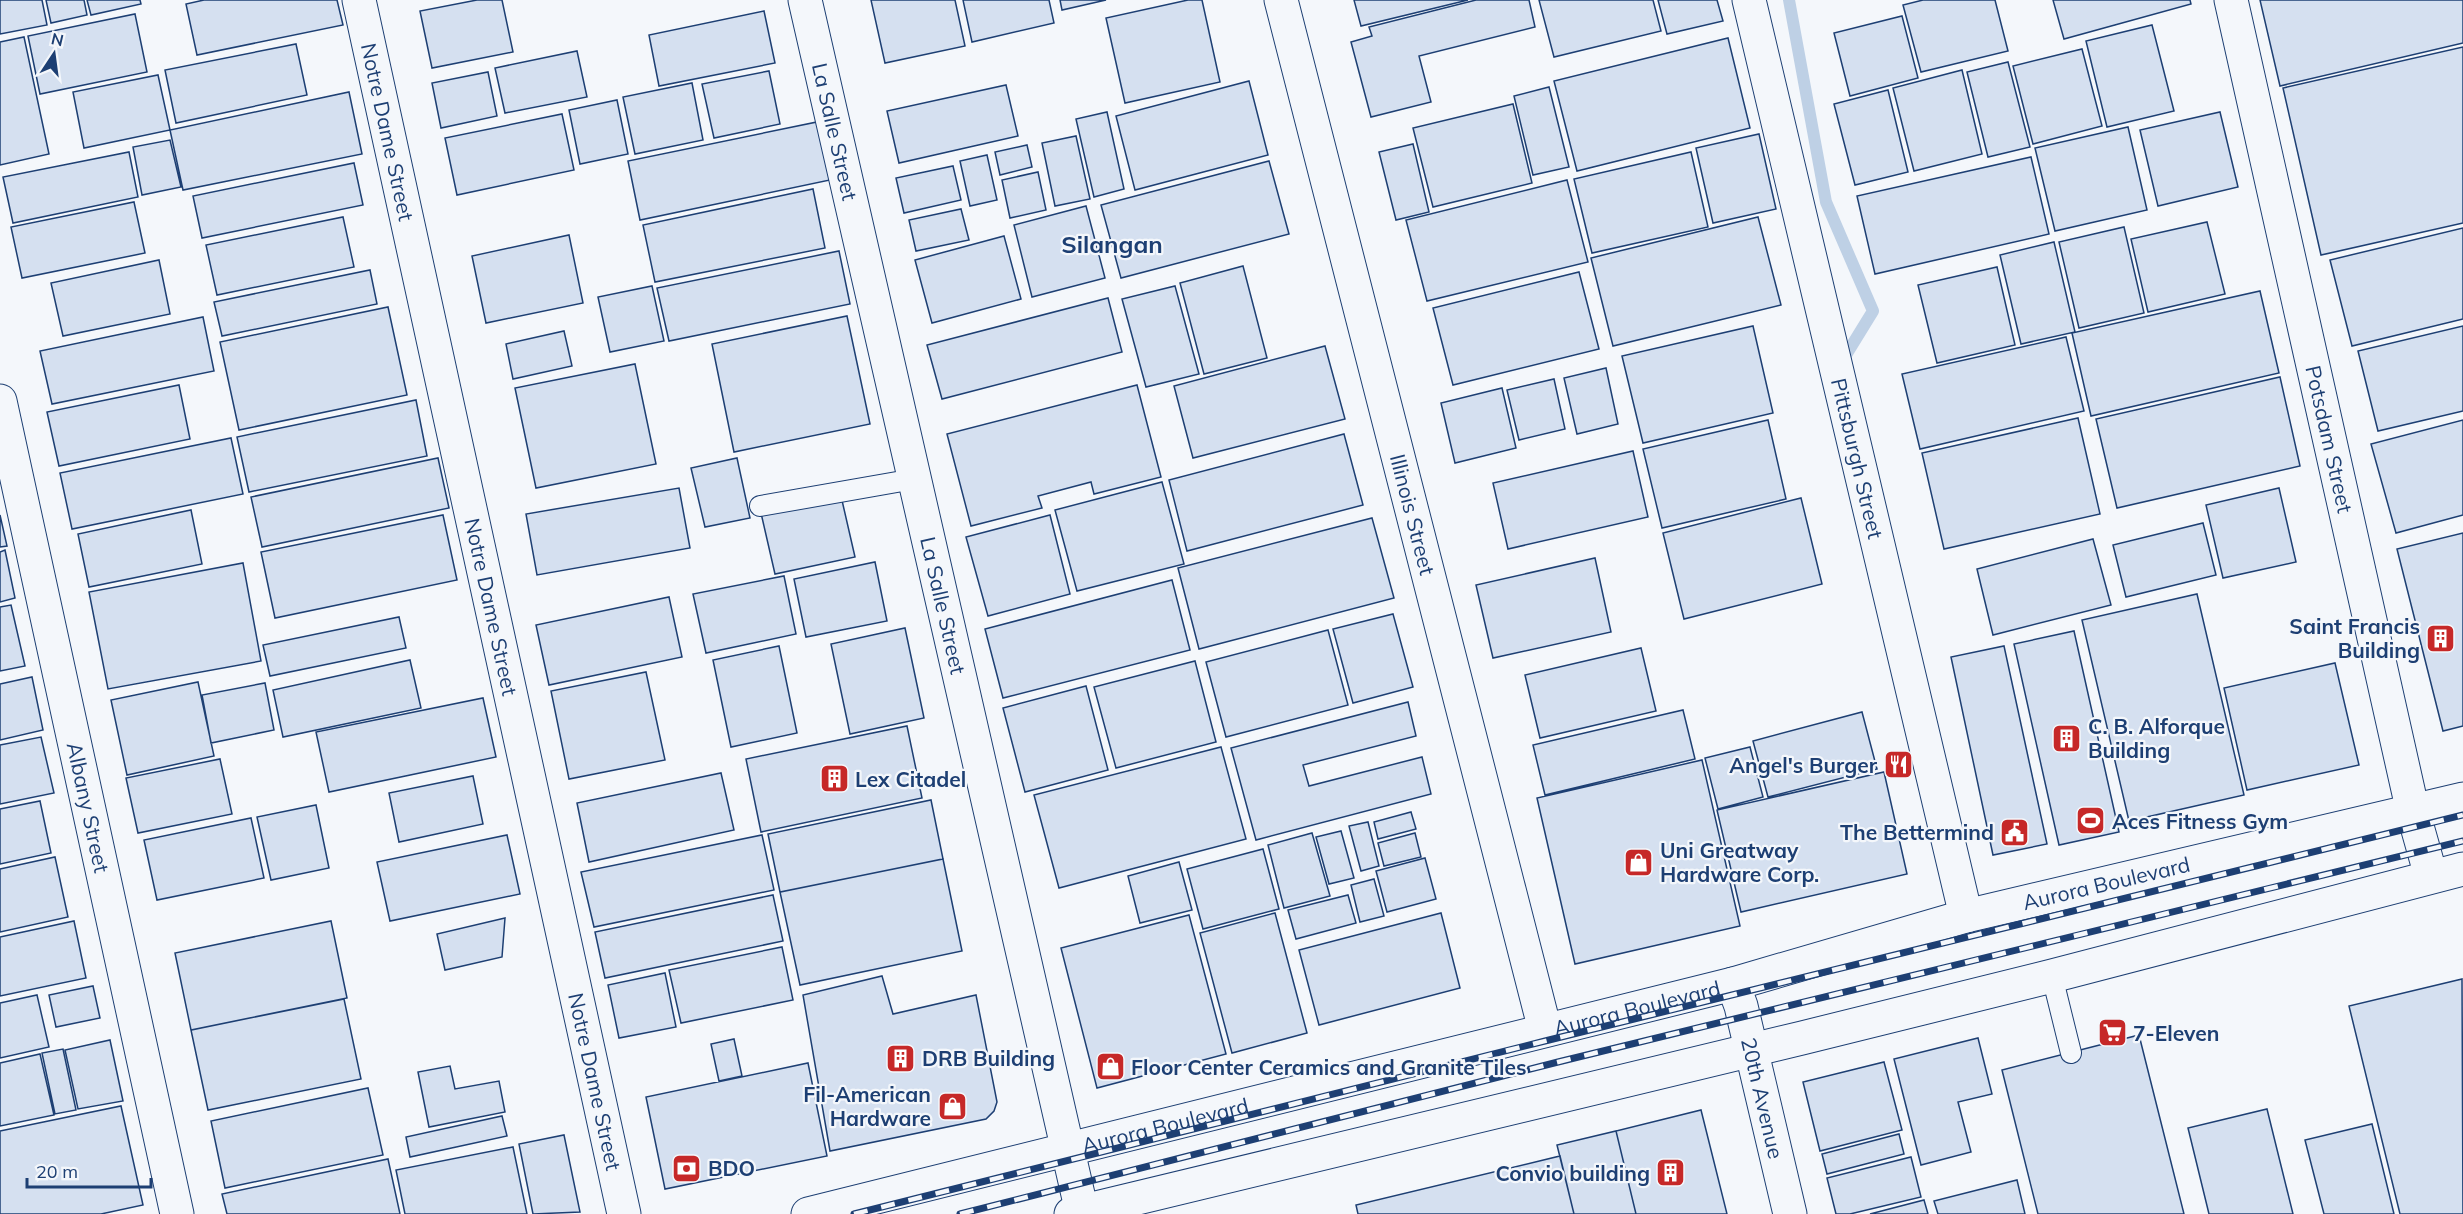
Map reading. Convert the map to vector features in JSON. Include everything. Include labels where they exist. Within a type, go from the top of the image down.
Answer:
[{"type":"street","name":"Notre Dame Street","points":[[359,0],[624,1214]]},
{"type":"street","name":"La Salle Street","points":[[805,0],[1068,1150],[1077,1213]]},
{"type":"street","name":"Illinois Street","points":[[1281,0],[1545,1030]]},
{"type":"street","name":"Pittsburgh Street","points":[[1749,0],[1966,916]]},
{"type":"street","name":"Potsdam Street","points":[[2231,0],[2413,812],[2431,876]]},
{"type":"street","name":"Albany Street","points":[[0,401],[177,1214]]},
{"type":"street","name":"Aurora Boulevard","points":[[808,1214],[1733,984],[1966,916],[2463,799]]},
{"type":"street","points":[[1077,1213],[2052,976],[2463,869]]},
{"type":"street","name":"20th Avenue","points":[[1733,984],[1742,1006],[1790,1214]]},
{"type":"lane","points":[[760,506],[914,479]]},
{"type":"lane","points":[[2052,976],[2071,1053]]},
{"type":"building","points":[[0,0],[42,0],[47,25],[0,34]]},
{"type":"building","points":[[46,0],[84,0],[87,15],[51,23]]},
{"type":"building","points":[[87,0],[140,0],[141,4],[91,15]]},
{"type":"building","points":[[204,0],[337,0],[343,25],[197,55],[186,4]]},
{"type":"building","points":[[477,0],[502,0],[513,52],[432,68],[420,11]]},
{"type":"building","points":[[871,0],[955,0],[965,46],[885,63]]},
{"type":"building","points":[[963,0],[1049,0],[1054,23],[972,42]]},
{"type":"building","points":[[1060,0],[1106,0],[1062,10]]},
{"type":"building","points":[[1188,0],[1202,0],[1220,82],[1125,103],[1106,18]]},
{"type":"building","points":[[1354,0],[1468,0],[1361,26]]},
{"type":"building","points":[[1476,0],[1529,0],[1535,27],[1419,56],[1431,102],[1371,117],[1351,42],[1372,36],[1369,27]]},
{"type":"building","points":[[1539,0],[1653,0],[1661,31],[1554,57]]},
{"type":"building","points":[[1658,0],[1717,0],[1723,21],[1667,34]]},
{"type":"building","points":[[1923,0],[1995,0],[2008,51],[1921,72],[1903,5]]},
{"type":"building","points":[[2053,0],[2190,0],[2191,4],[2064,39]]},
{"type":"building","points":[[2260,0],[2463,0],[2463,43],[2280,86]]},
{"type":"building","points":[[764,11],[775,63],[659,86],[649,35]]},
{"type":"building","points":[[135,14],[147,72],[40,94],[28,36]]},
{"type":"building","points":[[1902,16],[1918,78],[1850,96],[1834,33]]},
{"type":"building","points":[[2152,25],[2174,111],[2107,127],[2086,41]]},
{"type":"building","points":[[24,37],[49,154],[0,165],[0,42]]},
{"type":"building","points":[[1728,38],[1750,128],[1577,171],[1554,81]]},
{"type":"building","points":[[296,44],[307,95],[176,123],[165,70]]},
{"type":"building","points":[[2463,47],[2463,223],[2321,255],[2283,88]]},
{"type":"building","points":[[2082,49],[2102,126],[2033,144],[2013,66]]},
{"type":"building","points":[[577,51],[587,97],[505,113],[495,68]]},
{"type":"building","points":[[2008,62],[2030,147],[1988,157],[1967,72]]},
{"type":"building","points":[[1962,70],[1982,154],[1914,171],[1893,88]]},
{"type":"building","points":[[769,71],[780,124],[714,138],[702,84]]},
{"type":"building","points":[[488,72],[497,116],[441,128],[432,83]]},
{"type":"building","points":[[158,75],[170,130],[84,148],[73,92]]},
{"type":"building","points":[[1249,81],[1268,155],[1135,190],[1116,116]]},
{"type":"building","points":[[692,83],[703,140],[635,154],[623,97]]},
{"type":"building","points":[[1006,85],[1018,136],[899,163],[887,111]]},
{"type":"building","points":[[1549,87],[1569,167],[1533,175],[1514,96]]},
{"type":"building","points":[[1888,90],[1908,172],[1855,185],[1834,104]]},
{"type":"building","points":[[349,92],[362,154],[183,190],[170,130]]},
{"type":"building","points":[[617,100],[628,154],[580,164],[569,110]]},
{"type":"building","points":[[1513,104],[1532,183],[1433,207],[1413,128]]},
{"type":"building","points":[[1107,112],[1124,189],[1094,197],[1076,119]]},
{"type":"building","points":[[2220,112],[2238,187],[2158,206],[2140,130]]},
{"type":"building","points":[[562,114],[574,170],[457,195],[445,138]]},
{"type":"building","points":[[817,122],[830,180],[640,220],[628,161]]},
{"type":"building","points":[[2128,127],[2147,210],[2055,231],[2035,148]]},
{"type":"building","points":[[1759,134],[1776,209],[1713,223],[1696,148]]},
{"type":"building","points":[[1076,136],[1090,199],[1055,206],[1042,143]]},
{"type":"building","points":[[170,140],[181,187],[142,195],[133,147]]},
{"type":"building","points":[[1413,144],[1429,212],[1396,220],[1379,152]]},
{"type":"building","points":[[1027,145],[1032,167],[1000,175],[995,152]]},
{"type":"building","points":[[129,152],[138,197],[13,223],[3,177]]},
{"type":"building","points":[[1691,152],[1708,227],[1592,253],[1574,179]]},
{"type":"building","points":[[987,155],[997,200],[970,206],[960,161]]},
{"type":"building","points":[[2031,157],[2049,234],[1875,274],[1857,196]]},
{"type":"building","points":[[1269,161],[1289,234],[1121,278],[1101,205]]},
{"type":"building","points":[[354,163],[363,205],[202,238],[193,196]]},
{"type":"building","points":[[953,166],[961,200],[904,213],[896,178]]},
{"type":"building","points":[[1038,172],[1046,210],[1010,218],[1002,180]]},
{"type":"building","points":[[1567,180],[1588,262],[1427,301],[1406,220]]},
{"type":"building","points":[[813,189],[825,248],[655,282],[643,225]]},
{"type":"building","points":[[134,202],[145,253],[22,278],[11,227]]},
{"type":"building","points":[[1086,206],[1105,278],[1032,297],[1014,225]]},
{"type":"building","points":[[961,209],[969,240],[916,251],[909,220]]},
{"type":"building","points":[[343,217],[354,267],[217,295],[206,245]]},
{"type":"building","points":[[1758,217],[1781,305],[1613,346],[1591,258]]},
{"type":"building","points":[[2207,222],[2225,294],[2148,312],[2131,239]]},
{"type":"building","points":[[2124,227],[2144,313],[2079,328],[2059,242]]},
{"type":"building","points":[[2463,228],[2463,319],[2352,346],[2330,260]]},
{"type":"building","points":[[569,235],[583,303],[486,323],[472,256]]},
{"type":"building","points":[[1004,236],[1021,299],[932,323],[915,260]]},
{"type":"building","points":[[2054,242],[2075,332],[2021,344],[2000,255]]},
{"type":"building","points":[[839,251],[850,304],[669,341],[657,288]]},
{"type":"building","points":[[159,260],[170,314],[63,336],[51,283]]},
{"type":"building","points":[[1243,266],[1267,358],[1204,374],[1180,283]]},
{"type":"building","points":[[1997,267],[2015,345],[1937,363],[1918,285]]},
{"type":"building","points":[[370,270],[377,304],[222,336],[214,302]]},
{"type":"building","points":[[1579,272],[1599,349],[1453,385],[1433,308]]},
{"type":"building","points":[[652,286],[664,341],[610,352],[598,297]]},
{"type":"building","points":[[1175,286],[1199,374],[1146,387],[1122,299]]},
{"type":"building","points":[[2260,291],[2279,373],[2091,416],[2072,333]]},
{"type":"building","points":[[1108,298],[1122,352],[942,399],[927,345]]},
{"type":"building","points":[[388,307],[407,395],[239,430],[220,342]]},
{"type":"building","points":[[847,316],[870,424],[734,452],[712,344]]},
{"type":"building","points":[[203,317],[214,371],[52,404],[40,351]]},
{"type":"building","points":[[1753,326],[1773,413],[1643,443],[1622,356]]},
{"type":"building","points":[[2463,326],[2463,411],[2378,431],[2358,351]]},
{"type":"building","points":[[564,331],[572,366],[513,379],[506,344]]},
{"type":"building","points":[[2066,337],[2084,411],[1920,449],[1902,374]]},
{"type":"building","points":[[1325,346],[1345,419],[1193,458],[1174,386]]},
{"type":"building","points":[[635,364],[656,464],[536,488],[515,388]]},
{"type":"building","points":[[1606,368],[1618,424],[1577,434],[1564,378]]},
{"type":"building","points":[[2280,377],[2300,466],[2117,508],[2096,419]]},
{"type":"building","points":[[1554,379],[1565,429],[1519,440],[1507,390]]},
{"type":"building","points":[[179,385],[190,439],[59,466],[47,412]]},
{"type":"building","points":[[1137,385],[1161,477],[1094,494],[1091,482],[1038,496],[1042,508],[971,526],[947,434]]},
{"type":"building","points":[[1502,388],[1516,448],[1455,463],[1441,403]]},
{"type":"building","points":[[416,400],[427,456],[249,492],[237,437]]},
{"type":"building","points":[[2078,418],[2100,514],[1944,549],[1922,453]]},
{"type":"building","points":[[1768,420],[1786,499],[1662,528],[1643,449]]},
{"type":"building","points":[[2463,420],[2463,515],[2396,533],[2371,444]]},
{"type":"building","points":[[1344,434],[1363,505],[1187,551],[1169,480]]},
{"type":"building","points":[[231,438],[243,494],[72,529],[60,473]]},
{"type":"building","points":[[1633,451],[1648,517],[1508,549],[1493,483]]},
{"type":"building","points":[[438,458],[449,508],[262,547],[251,497]]},
{"type":"building","points":[[737,458],[750,518],[705,527],[691,468]]},
{"type":"building","points":[[1162,482],[1184,564],[1077,591],[1055,510]]},
{"type":"building","points":[[679,488],[690,548],[537,575],[526,514]]},
{"type":"building","points":[[2279,488],[2296,562],[2223,578],[2206,505]]},
{"type":"building","points":[[841,496],[855,557],[775,574],[761,513]]},
{"type":"building","points":[[1801,498],[1822,584],[1684,619],[1663,533]]},
{"type":"building","points":[[191,510],[202,564],[89,587],[78,534]]},
{"type":"building","points":[[0,515],[7,546],[0,547]]},
{"type":"building","points":[[443,515],[457,580],[275,618],[261,552]]},
{"type":"building","points":[[1050,515],[1070,594],[988,616],[966,537]]},
{"type":"building","points":[[1372,518],[1394,598],[1199,649],[1178,568]]},
{"type":"building","points":[[2203,523],[2216,575],[2126,597],[2113,545]]},
{"type":"building","name":"Saint Francis Building","points":[[2463,533],[2463,726],[2443,731],[2397,549]]},
{"type":"building","points":[[2093,539],[2111,605],[1993,635],[1977,569]]},
{"type":"building","points":[[5,550],[15,598],[0,602],[0,552]]},
{"type":"building","points":[[1595,558],[1611,632],[1493,658],[1476,585]]},
{"type":"building","points":[[875,562],[887,621],[806,637],[794,579]]},
{"type":"building","points":[[243,563],[261,661],[108,689],[89,592]]},
{"type":"building","points":[[784,576],[796,634],[706,653],[693,594]]},
{"type":"building","points":[[1172,580],[1190,650],[1003,698],[985,629]]},
{"type":"building","points":[[2197,594],[2244,795],[2129,821],[2082,620]]},
{"type":"building","points":[[669,597],[682,657],[549,685],[536,625]]},
{"type":"building","points":[[11,605],[25,666],[0,671],[0,607]]},
{"type":"building","points":[[1393,614],[1413,687],[1353,703],[1333,629]]},
{"type":"building","points":[[399,617],[406,648],[270,676],[263,645]]},
{"type":"building","points":[[905,628],[924,718],[850,734],[831,644]]},
{"type":"building","points":[[1328,630],[1348,705],[1226,737],[1206,662]]},
{"type":"building","name":"C. B. Alforque Building","points":[[2074,631],[2119,832],[2059,845],[2014,644]]},
{"type":"building","points":[[779,646],[797,733],[731,747],[713,660]]},
{"type":"building","points":[[2004,646],[2047,844],[1993,855],[1951,657]]},
{"type":"building","points":[[1641,648],[1656,711],[1540,738],[1525,675]]},
{"type":"building","points":[[410,660],[421,708],[283,737],[273,690]]},
{"type":"building","points":[[1195,661],[1216,742],[1116,768],[1094,687]]},
{"type":"building","points":[[2335,663],[2359,765],[2247,790],[2224,688]]},
{"type":"building","points":[[646,672],[665,760],[569,779],[551,691]]},
{"type":"building","points":[[32,677],[43,730],[0,740],[0,684]]},
{"type":"building","points":[[198,682],[214,756],[127,775],[111,700]]},
{"type":"building","points":[[265,683],[274,730],[211,743],[202,695]]},
{"type":"building","points":[[1086,686],[1108,770],[1025,792],[1003,708]]},
{"type":"building","points":[[483,698],[496,757],[329,792],[316,732]]},
{"type":"building","points":[[1408,702],[1416,736],[1303,765],[1309,786],[1422,757],[1431,794],[1256,840],[1231,748]]},
{"type":"building","points":[[1683,710],[1695,759],[1545,795],[1533,745]]},
{"type":"building","points":[[1862,712],[1877,769],[1768,797],[1753,741]]},
{"type":"building","name":"Lex Citadel","points":[[907,726],[922,798],[761,832],[746,759]]},
{"type":"building","points":[[41,737],[54,793],[0,804],[0,745]]},
{"type":"building","points":[[1221,747],[1246,839],[1059,888],[1034,795]]},
{"type":"building","points":[[1750,747],[1763,797],[1718,809],[1705,758]]},
{"type":"building","points":[[220,759],[232,814],[138,833],[126,778]]},
{"type":"building","name":"Uni Greatway Hardware Corp.","points":[[1702,760],[1740,926],[1575,964],[1537,798]]},
{"type":"building","points":[[1884,772],[1907,874],[1741,912],[1717,810]]},
{"type":"building","points":[[721,773],[734,830],[589,862],[577,803]]},
{"type":"building","points":[[473,776],[483,824],[399,842],[389,793]]},
{"type":"building","points":[[931,800],[943,859],[780,892],[768,834]]},
{"type":"building","points":[[40,801],[51,853],[0,864],[0,809]]},
{"type":"building","points":[[316,805],[329,868],[271,880],[257,817]]},
{"type":"building","points":[[1411,812],[1416,829],[1378,839],[1374,822]]},
{"type":"building","points":[[251,818],[264,878],[157,900],[144,840]]},
{"type":"building","points":[[1368,822],[1379,866],[1361,871],[1349,826]]},
{"type":"building","points":[[1341,831],[1354,878],[1329,884],[1316,837]]},
{"type":"building","points":[[1312,833],[1330,896],[1284,908],[1268,845]]},
{"type":"building","points":[[1415,833],[1421,857],[1384,866],[1378,843]]},
{"type":"building","points":[[507,835],[520,894],[390,921],[377,862]]},
{"type":"building","points":[[762,835],[774,890],[594,927],[581,872]]},
{"type":"building","points":[[1263,849],[1279,909],[1203,929],[1187,869]]},
{"type":"building","points":[[55,857],[68,917],[0,932],[0,869]]},
{"type":"building","points":[[1425,858],[1436,899],[1387,912],[1376,871]]},
{"type":"building","points":[[943,859],[962,951],[800,985],[780,892]]},
{"type":"building","points":[[1179,862],[1192,910],[1140,923],[1128,876]]},
{"type":"building","points":[[1374,879],[1384,916],[1360,922],[1351,885]]},
{"type":"building","points":[[773,895],[783,941],[605,978],[595,932]]},
{"type":"building","points":[[1348,895],[1356,923],[1296,939],[1288,910]]},
{"type":"building","points":[[1275,913],[1307,1033],[1232,1053],[1200,933]]},
{"type":"building","points":[[1441,913],[1460,988],[1319,1025],[1299,950]]},
{"type":"building","points":[[1189,915],[1226,1054],[1097,1088],[1061,948]]},
{"type":"building","points":[[505,918],[502,957],[445,970],[437,934]]},
{"type":"building","points":[[74,921],[86,978],[0,996],[0,937]]},
{"type":"building","points":[[331,921],[347,998],[191,1030],[175,953]]},
{"type":"building","points":[[782,947],[793,1000],[681,1023],[669,970]]},
{"type":"building","points":[[665,973],[676,1027],[619,1038],[608,985]]},
{"type":"building","name":"DRB Building","points":[[882,976],[893,1014],[976,995],[997,1102],[994,1111],[986,1119],[830,1151],[803,995]]},
{"type":"building","points":[[2462,979],[2463,1214],[2400,1214],[2349,1006]]},
{"type":"building","points":[[93,986],[100,1018],[56,1027],[49,995]]},
{"type":"building","points":[[37,995],[49,1047],[0,1058],[0,1003]]},
{"type":"building","points":[[344,999],[361,1079],[208,1110],[191,1030]]},
{"type":"building","points":[[2139,1035],[2184,1214],[2038,1214],[2002,1070]]},
{"type":"building","points":[[1978,1038],[1992,1094],[1958,1102],[1971,1152],[1921,1165],[1894,1059]]},
{"type":"building","points":[[734,1039],[742,1076],[719,1081],[711,1044]]},
{"type":"building","points":[[110,1040],[123,1101],[78,1109],[65,1050]]},
{"type":"building","points":[[63,1049],[76,1110],[55,1114],[42,1053]]},
{"type":"building","points":[[40,1054],[54,1115],[0,1126],[0,1063]]},
{"type":"building","points":[[1884,1062],[1902,1130],[1820,1151],[1803,1082]]},
{"type":"building","points":[[808,1063],[827,1156],[665,1189],[646,1097]]},
{"type":"building","points":[[450,1066],[455,1089],[499,1081],[505,1112],[429,1127],[418,1072]]},
{"type":"building","points":[[368,1088],[383,1155],[225,1188],[211,1121]]},
{"type":"building","points":[[121,1106],[143,1205],[101,1214],[0,1214],[0,1131]]},
{"type":"building","points":[[2267,1109],[2293,1214],[2209,1214],[2188,1128]]},
{"type":"building","name":"Convio building","points":[[1701,1110],[1727,1214],[1636,1214],[1616,1131]]},
{"type":"building","points":[[502,1116],[507,1136],[410,1157],[406,1137]]},
{"type":"building","points":[[2372,1124],[2394,1214],[2324,1214],[2305,1140]]},
{"type":"building","points":[[1616,1131],[1636,1214],[1574,1214],[1557,1145]]},
{"type":"building","points":[[1899,1134],[1904,1154],[1827,1174],[1822,1154]]},
{"type":"building","points":[[564,1135],[580,1212],[533,1214],[519,1144]]},
{"type":"building","points":[[513,1147],[527,1214],[405,1214],[396,1170]]},
{"type":"building","points":[[1560,1156],[1574,1214],[1358,1214],[1356,1205]]},
{"type":"building","points":[[1911,1157],[1921,1197],[1850,1214],[1836,1214],[1827,1178]]},
{"type":"building","points":[[388,1159],[400,1214],[227,1214],[222,1194]]},
{"type":"building","points":[[2017,1180],[2025,1214],[1938,1214],[1934,1201]]},
{"type":"building","points":[[1924,1200],[1928,1214],[1870,1214]]},
{"type":"waterway","points":[[1789,0],[1826,202],[1873,311],[1841,363]]},
{"type":"railway","points":[[854,1214],[2463,815]]},
{"type":"railway","points":[[960,1214],[1558,1062],[2463,841]]},
{"type":"place","name":"Saint Francis Building","points":[[2441,638]]},
{"type":"place","name":"C. B. Alforque Building","points":[[2067,738]]},
{"type":"place","name":"Angel's Burger","points":[[1898,765]]},
{"type":"place","name":"Lex Citadel","points":[[834,779]]},
{"type":"place","name":"Aces Fitness Gym","points":[[2091,821]]},
{"type":"place","name":"The Bettermind","points":[[2015,832]]},
{"type":"place","name":"Uni Greatway Hardware Corp.","points":[[1639,862]]},
{"type":"place","name":"7-Eleven","points":[[2112,1033]]},
{"type":"place","name":"DRB Building","points":[[901,1058]]},
{"type":"place","name":"Floor Center Ceramics and Granite Tiles","points":[[1110,1067]]},
{"type":"place","name":"Fil-American Hardware","points":[[952,1106]]},
{"type":"place","name":"BDO","points":[[687,1168]]},
{"type":"place","name":"Convio building","points":[[1671,1173]]},
{"type":"district","name":"Silangan","points":[[1112,244]]}]
